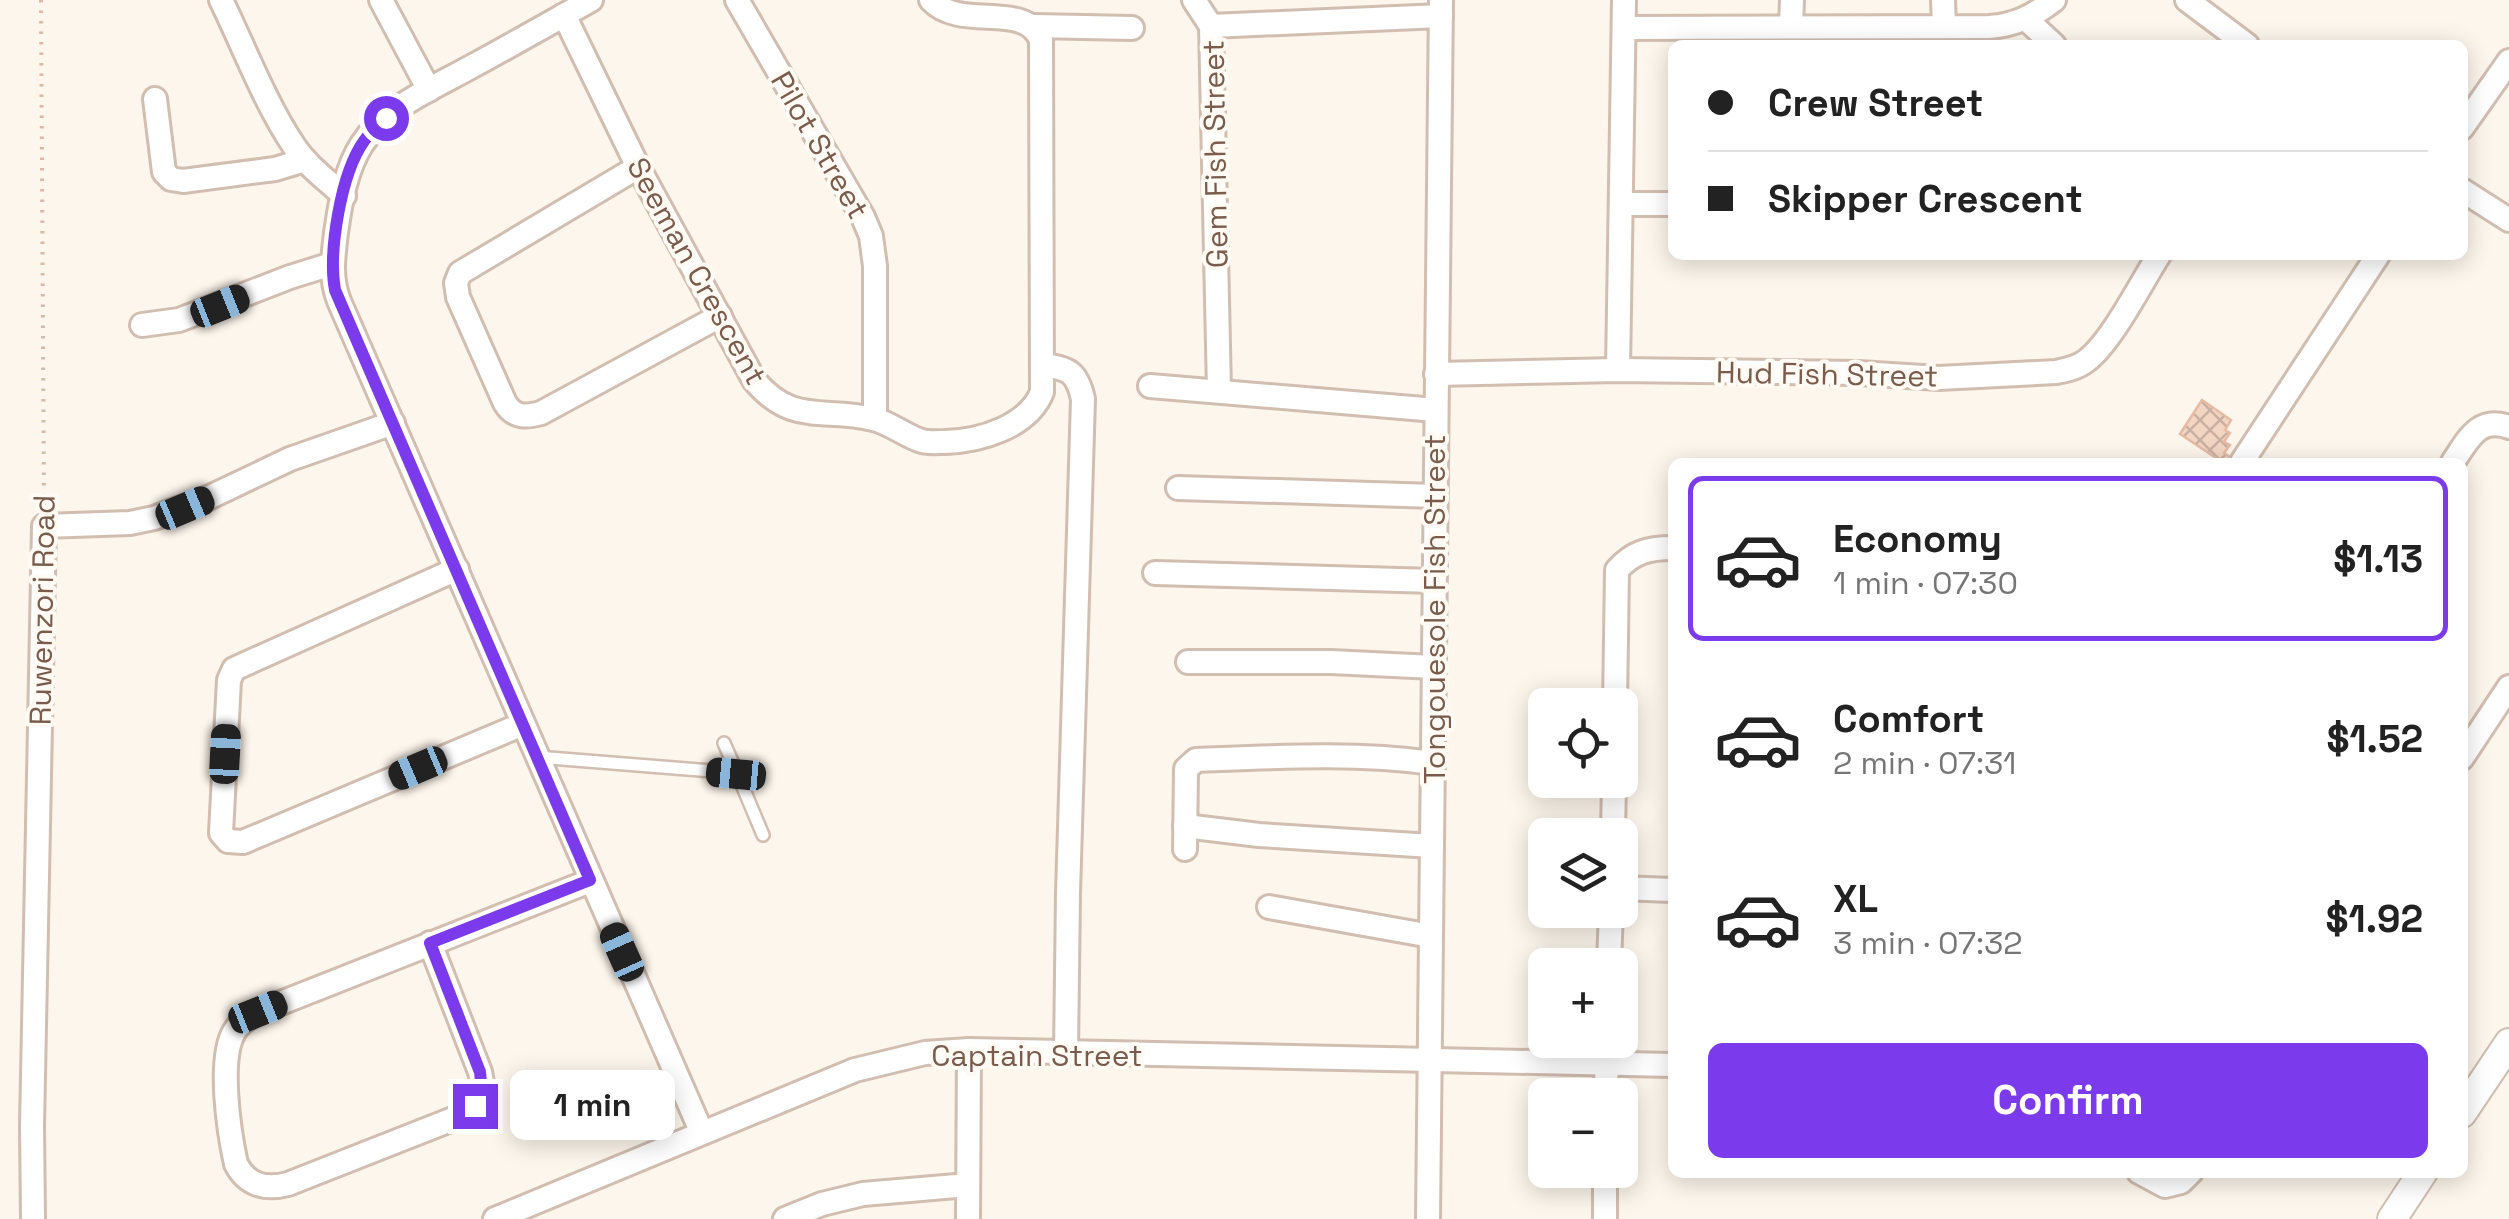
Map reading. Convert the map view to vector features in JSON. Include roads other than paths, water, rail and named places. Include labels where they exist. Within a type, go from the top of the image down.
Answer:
[{"type":"street","points":[[221,0],[276,116],[304,160],[344,196]]},
{"type":"street","points":[[382,0],[429,90]]},
{"type":"street","points":[[591,0],[386,118],[363,142],[351,166],[337,220],[332,264],[335,290],[702,1133]]},
{"type":"street","name":"Pilot Street","points":[[736,0],[871,236],[876,266],[875,419]]},
{"type":"street","points":[[931,0],[938,7],[960,15],[1132,28]]},
{"type":"street","points":[[1194,0],[1211,26]]},
{"type":"street","points":[[1618,370],[1624,0]]},
{"type":"street","points":[[1791,26],[1792,0]]},
{"type":"street","points":[[1944,0],[1944,27]]},
{"type":"street","points":[[1624,28],[2008,26],[2028,20],[2054,0]]},
{"type":"street","points":[[2192,2],[2240,40]]},
{"type":"street","name":"Gem Fish Street","points":[[1219,391],[1211,26],[1441,8]]},
{"type":"street","name":"Tongouesole Fish Street","points":[[1428,1219],[1441,8]]},
{"type":"street","name":"Seeman Crescent","points":[[564,15],[638,167],[754,380],[767,396],[800,411],[875,419],[924,442],[964,441],[1000,432],[1030,410],[1042,392],[1041,40],[1027,22]]},
{"type":"street","points":[[2028,20],[2049,40]]},
{"type":"street","points":[[2468,119],[2509,61]]},
{"type":"street","points":[[155,99],[164,172],[171,179],[275,169],[304,160]]},
{"type":"street","points":[[638,167],[458,276],[458,296],[505,403],[519,416],[542,413],[720,316]]},
{"type":"street","points":[[2468,194],[2509,220]]},
{"type":"street","points":[[1621,204],[1668,204]]},
{"type":"street","name":"Hud Fish Street","points":[[1436,374],[1618,370],[1859,373],[1939,378],[2056,372],[2087,361],[2103,345],[2156,260]]},
{"type":"street","points":[[2245,458],[2375,260]]},
{"type":"street","points":[[142,324],[179,320],[332,264]]},
{"type":"street","points":[[1042,365],[1070,372],[1080,382],[1083,399],[1066,1052]]},
{"type":"street","points":[[1150,386],[1436,410]]},
{"type":"street","name":"Ruwenzori Road","points":[[33,1219],[44,526],[130,523],[154,518],[290,460],[393,423]]},
{"type":"street","points":[[2456,458],[2481,426],[2492,423],[2509,427]]},
{"type":"street","points":[[1178,488],[1435,496]]},
{"type":"street","points":[[1615,688],[1617,570],[1637,553],[1668,548]]},
{"type":"street","points":[[457,569],[242,663],[232,671],[221,833],[228,840],[243,842],[523,724]]},
{"type":"street","points":[[1155,573],[1434,581]]},
{"type":"street","points":[[1188,662],[1332,662],[1434,668]]},
{"type":"street","points":[[2468,749],[2509,687]]},
{"type":"street","points":[[1432,846],[1258,835],[1185,838],[1186,768],[1196,760],[1289,757],[1433,762]]},
{"type":"street","points":[[430,943],[480,1072],[481,1098],[475,1106],[453,1119],[288,1184],[260,1186],[245,1177],[236,1164],[227,1102],[228,1052],[241,1023],[258,1012],[430,943],[590,880]]},
{"type":"street","points":[[1638,889],[1668,890]]},
{"type":"street","points":[[1269,907],[1431,936]]},
{"type":"street","points":[[2468,1104],[2509,1043]]},
{"type":"street","points":[[968,1219],[969,1050]]},
{"type":"street","name":"Captain Street","points":[[495,1219],[855,1070],[925,1053],[969,1050],[1668,1065]]},
{"type":"street","points":[[1606,1058],[1606,1078]]},
{"type":"street","points":[[2150,1178],[2165,1186],[2185,1178]]},
{"type":"street","points":[[2392,1219],[2419,1178]]},
{"type":"street","points":[[794,1217],[822,1204],[863,1194],[968,1184]]},
{"type":"street","points":[[1605,1188],[1605,1219]]},
{"type":"lane","points":[[724,743],[763,835]]},
{"type":"lane","points":[[538,757],[736,774]]}]
